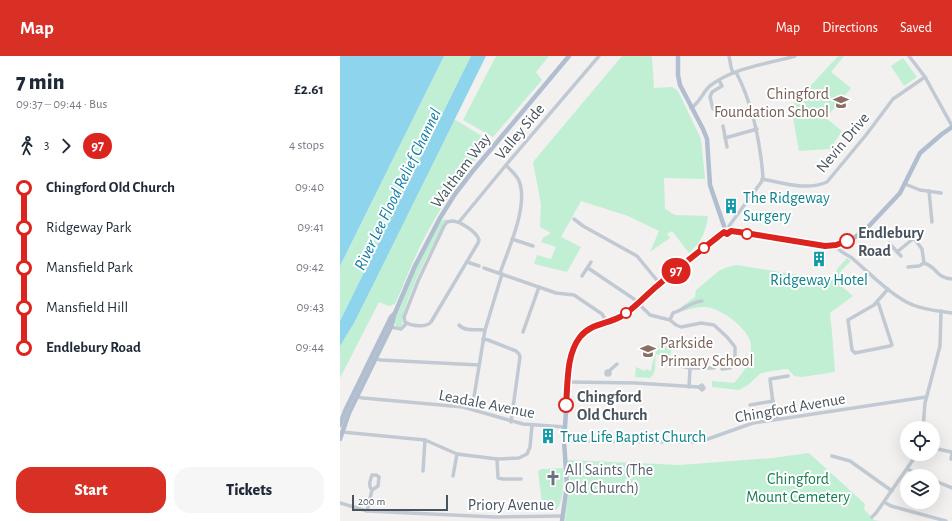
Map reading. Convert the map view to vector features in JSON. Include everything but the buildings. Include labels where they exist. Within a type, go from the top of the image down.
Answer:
[{"type":"main road","name":"Waltham Way","points":[[340,439],[347,412],[357,396],[365,376],[376,359],[391,317],[395,313],[415,266],[430,237],[455,194],[569,56]]},
{"type":"main road","points":[[678,56],[679,81],[706,139],[710,185],[728,228],[727,234],[724,232]]},
{"type":"main road","points":[[563,519],[567,485],[564,441],[568,382],[572,356],[578,340],[583,334],[591,328],[625,314],[724,232],[722,230],[728,228],[825,246],[836,245],[854,238],[863,232],[894,200],[905,184],[920,153],[952,127]]},
{"type":"main road","name":"Waltham Way","points":[[340,425],[389,326]]},
{"type":"street","name":"Valley Side","points":[[459,222],[599,56]]},
{"type":"street","points":[[728,228],[762,179],[760,144],[757,129],[747,96],[731,67],[729,56]]},
{"type":"street","points":[[691,108],[709,87],[719,80],[780,58],[795,56]]},
{"type":"street","points":[[909,56],[925,77],[952,127]]},
{"type":"street","name":"Nevin Drive","points":[[762,179],[808,186],[819,185],[827,182],[893,99],[925,77]]},
{"type":"street","points":[[719,80],[722,86]]},
{"type":"street","points":[[713,110],[710,94],[727,83]]},
{"type":"street","points":[[723,126],[727,147]]},
{"type":"street","points":[[725,138],[757,129]]},
{"type":"street","points":[[472,409],[485,330],[520,214],[522,193],[519,181],[506,165]]},
{"type":"street","points":[[905,184],[920,190],[941,193]]},
{"type":"street","points":[[929,191],[932,222]]},
{"type":"street","points":[[574,219],[583,226],[636,256],[660,284]]},
{"type":"street","points":[[447,222],[459,222],[479,238],[478,243],[431,322],[425,326],[406,324],[404,317],[407,307],[444,226],[447,222]]},
{"type":"street","points":[[909,232],[922,249],[924,263]]},
{"type":"street","points":[[897,252],[914,238]]},
{"type":"street","points":[[512,239],[533,246]]},
{"type":"street","points":[[889,243],[901,256]]},
{"type":"street","points":[[836,245],[837,249],[850,257],[904,301],[913,305],[952,313]]},
{"type":"street","points":[[467,262],[479,266]]},
{"type":"street","points":[[582,276],[591,262]]},
{"type":"street","points":[[908,267],[920,266],[924,263]]},
{"type":"street","points":[[924,263],[932,266],[939,276],[952,279]]},
{"type":"street","points":[[484,268],[558,294],[570,294],[577,297],[604,316],[607,322]]},
{"type":"street","points":[[588,268],[638,302],[650,315],[670,320],[681,327],[701,322],[710,323],[717,327],[735,347],[733,363],[730,368],[722,369]]},
{"type":"street","points":[[523,332],[539,287]]},
{"type":"street","points":[[877,302],[892,345],[855,353],[852,350],[848,320],[877,302],[888,289]]},
{"type":"street","points":[[670,320],[673,313],[689,304],[702,301]]},
{"type":"street","points":[[924,421],[926,397],[940,346],[941,311]]},
{"type":"street","points":[[389,326],[401,329],[406,324]]},
{"type":"street","points":[[459,325],[461,328],[466,330],[485,330]]},
{"type":"street","points":[[483,339],[516,351],[519,354],[520,358],[511,422]]},
{"type":"street","points":[[376,359],[479,365]]},
{"type":"street","points":[[606,382],[608,373],[617,364]]},
{"type":"street","points":[[676,365],[690,368],[714,368]]},
{"type":"street","points":[[689,387],[690,368]]},
{"type":"street","points":[[778,419],[774,412],[770,379],[788,376]]},
{"type":"street","points":[[568,382],[636,383],[699,387]]},
{"type":"street","name":"Leadale Avenue","points":[[357,396],[362,398],[455,406],[472,409],[511,422],[565,427]]},
{"type":"street","name":"Chingford Avenue","points":[[564,441],[693,442],[705,440],[747,424],[926,397]]},
{"type":"street","points":[[750,405],[773,401]]},
{"type":"street","points":[[342,432],[425,440],[457,454],[497,459],[519,458],[527,454],[530,447],[532,425]]},
{"type":"street","points":[[422,471],[425,440]]},
{"type":"street","points":[[940,450],[952,453],[951,459]]},
{"type":"street","points":[[453,476],[457,454]]},
{"type":"street","points":[[832,456],[853,463],[892,492]]},
{"type":"street","points":[[497,459],[496,478],[521,478]]},
{"type":"street","points":[[907,469],[912,461]]},
{"type":"street","points":[[872,517],[876,514],[900,480]]},
{"type":"street","points":[[940,483],[952,488]]},
{"type":"street","points":[[367,510],[372,490]]},
{"type":"street","points":[[884,502],[891,506],[946,521]]},
{"type":"street","name":"Priory Avenue","points":[[340,503],[367,510],[505,519],[563,519]]},
{"type":"street","points":[[464,516],[464,521]]},
{"type":"green space","points":[[444,56],[471,56],[340,321],[340,266]]},
{"type":"green space","points":[[496,56],[549,56],[536,72],[542,80],[493,137],[463,120]]},
{"type":"green space","points":[[622,56],[652,56],[654,88],[672,87],[678,91],[701,139],[705,179],[664,178],[665,209],[675,215],[708,216],[704,232],[700,241],[689,253],[672,231],[667,234],[670,238],[650,252],[659,231],[628,216],[581,201],[561,237],[581,247],[567,272],[534,264],[537,255],[551,259],[556,247],[541,242],[543,238],[551,233],[540,227],[541,204],[533,162]]},
{"type":"green space","points":[[838,56],[844,56],[831,72],[851,88],[826,118],[842,131],[830,149],[799,151],[791,107]]},
{"type":"green space","points":[[903,58],[917,77],[904,86],[891,66]]},
{"type":"green space","points":[[454,119],[490,141],[457,184],[435,219],[423,240],[395,304],[389,306],[379,302],[340,378],[340,346],[354,323]]},
{"type":"green space","points":[[447,219],[417,278],[407,302],[403,315],[402,326],[398,328],[394,323],[417,266],[437,227],[442,220]]},
{"type":"green space","points":[[847,258],[851,261],[841,271],[839,284],[853,296],[830,313],[835,372],[802,377],[794,376],[788,369],[785,369],[761,373],[748,385],[739,390],[712,387],[712,381],[734,383],[747,365],[751,344],[749,338],[739,325],[725,314],[717,310],[704,307],[683,311],[681,307],[695,297],[696,290],[720,270],[737,265],[835,281],[837,269]]},
{"type":"green space","points":[[662,335],[675,339],[669,358],[656,354],[655,370],[652,376],[650,378],[635,377],[636,367],[645,371],[646,369],[651,371],[652,364]]},
{"type":"green space","name":"Chingford Mount Cemetery","points":[[809,453],[865,504],[864,509],[874,520],[880,521],[565,521],[570,479],[568,460],[680,465],[772,458]]},
{"type":"green space","points":[[563,468],[563,490],[559,507],[556,510],[543,512],[538,471],[542,469]]},
{"type":"water","points":[[340,56],[444,56],[340,266]]},
{"type":"water","points":[[471,56],[486,56],[354,323],[340,346],[340,321]]},
{"type":"bus line","name":"97","points":[[566,405],[568,376],[572,353],[578,340],[583,334],[591,328],[625,314],[724,232],[725,234],[731,231],[739,232],[810,245],[831,246],[847,241]]},
{"type":"place","name":"Chingford Foundation School","points":[[841,102]]},
{"type":"place","name":"The Ridgeway Surgery","points":[[731,206]]},
{"type":"place","name":"Endlebury Road","points":[[847,241]]},
{"type":"place","name":"Ridgeway Hotel","points":[[819,259]]},
{"type":"place","name":"Parkside Primary School","points":[[648,351]]},
{"type":"place","name":"Chingford Old Church","points":[[566,405]]},
{"type":"place","name":"True Life Baptist Church","points":[[548,436]]},
{"type":"place","name":"All Saints (The Old Church)","points":[[553,478]]},
{"type":"water label","name":"River Lee Flood Relief Channel","points":[[397,189]]}]
